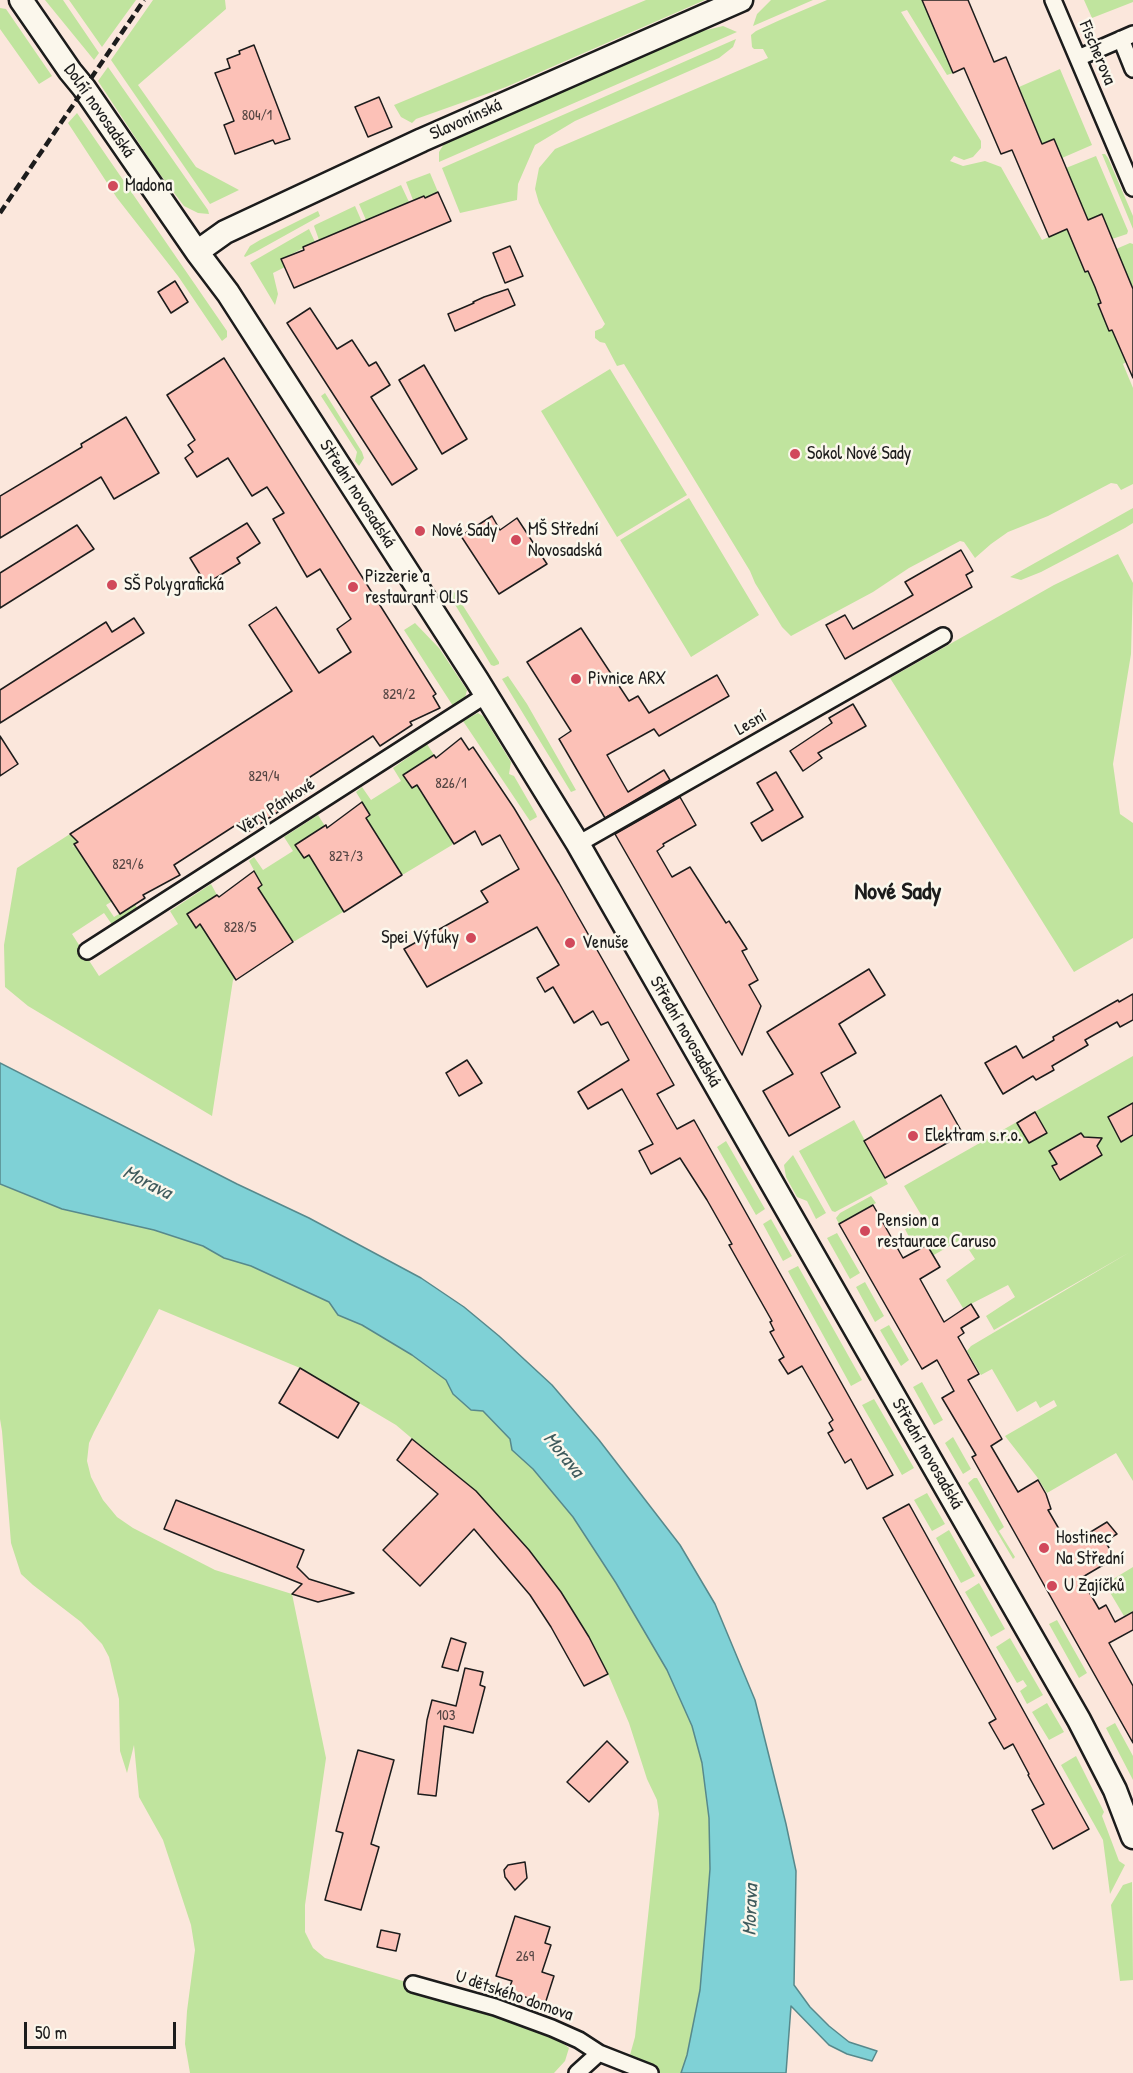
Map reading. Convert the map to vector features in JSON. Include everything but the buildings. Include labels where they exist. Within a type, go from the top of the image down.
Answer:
[{"type":"main road","name":"Dolní novosadská","points":[[21,0],[196,252]]},
{"type":"main road","name":"Slavonínská","points":[[196,252],[225,232],[412,145],[741,0]]},
{"type":"main road","name":"Střední novosadská","points":[[196,252],[240,312],[486,695],[578,844],[1062,1689],[1103,1765],[1133,1837]]},
{"type":"street","name":"Fischerova","points":[[1053,0],[1133,188]]},
{"type":"street","name":"Fischerova","points":[[1127,37],[1133,69]]},
{"type":"street","points":[[1078,58],[1127,37]]},
{"type":"street","name":"Lesní","points":[[578,844],[943,636]]},
{"type":"street","name":"Věry Pánkové","points":[[87,951],[486,695]]},
{"type":"street","name":"U dětského domova","points":[[413,1984],[495,2007],[552,2028],[579,2040],[599,2053],[650,2073]]},
{"type":"street","points":[[577,2073],[599,2053]]},
{"type":"green space","points":[[45,0],[63,0],[99,53],[94,60]]},
{"type":"green space","points":[[69,0],[136,0],[102,47]]},
{"type":"green space","points":[[153,0],[225,0],[226,9],[138,85],[196,167],[239,190],[210,204],[111,60]]},
{"type":"green space","points":[[646,0],[705,0],[506,87],[416,119],[412,123],[401,117],[394,105]]},
{"type":"green space","points":[[771,0],[813,0],[753,26],[757,14]]},
{"type":"green space","points":[[827,0],[922,0],[953,73],[947,75],[907,10],[901,12],[981,141],[981,148],[973,157],[964,160],[954,156],[950,161],[963,166],[985,161],[1001,167],[1042,240],[1070,228],[1077,245],[1074,247],[1085,272],[1088,271],[1095,287],[1101,303],[1098,305],[1126,362],[1123,364],[1133,388],[1133,484],[1121,490],[1117,484],[1111,483],[1048,516],[1008,532],[975,558],[964,542],[960,541],[909,568],[873,592],[791,636],[782,627],[624,364],[617,366],[605,343],[595,338],[595,331],[605,324],[554,232],[539,203],[535,189],[539,168],[555,149],[768,58],[763,49],[752,47],[751,35]]},
{"type":"green space","points":[[1084,0],[1133,0],[1133,2],[1092,18]]},
{"type":"green space","points":[[0,8],[6,9],[52,76],[39,84],[0,29]]},
{"type":"green space","points":[[723,26],[737,32],[439,162],[439,152],[444,144],[473,129],[690,34]]},
{"type":"green space","points":[[736,39],[733,47],[719,58],[575,121],[535,145],[518,184],[517,200],[460,213],[442,168]]},
{"type":"green space","points":[[108,67],[209,214],[198,213],[184,206],[156,169],[98,81]]},
{"type":"green space","points":[[1060,69],[1092,145],[1062,158],[1054,139],[1039,145],[1040,138],[1019,87]]},
{"type":"green space","points":[[77,113],[227,331],[227,337],[222,341],[178,276],[117,198],[68,123]]},
{"type":"green space","points":[[1102,154],[1108,158],[1133,216],[1133,229]]},
{"type":"green space","points":[[1096,156],[1128,231],[1127,234],[1112,239],[1088,220],[1066,168]]},
{"type":"green space","points":[[430,173],[438,192],[413,200],[406,182]]},
{"type":"green space","points":[[401,185],[409,202],[366,220],[359,204]]},
{"type":"green space","points":[[355,206],[362,222],[319,240],[315,225]]},
{"type":"green space","points":[[318,211],[320,216],[244,256],[250,246]]},
{"type":"green space","points":[[309,229],[315,242],[282,259],[285,267],[273,273],[278,294],[275,305],[250,263]]},
{"type":"green space","points":[[1130,243],[1133,244],[1133,289],[1116,249]]},
{"type":"green space","points":[[610,369],[687,495],[617,537],[541,411]]},
{"type":"green space","points":[[325,393],[362,452],[364,458],[359,466],[355,461],[357,452],[321,396]]},
{"type":"green space","points":[[689,498],[759,615],[691,657],[620,540]]},
{"type":"green space","points":[[1133,508],[1133,523],[1125,528],[1041,572],[1021,580],[1010,577]]},
{"type":"green space","points":[[1118,554],[1133,583],[1131,654],[1113,764],[1120,814],[1133,823],[1133,938],[1074,972],[890,678],[1054,585]]},
{"type":"green space","points":[[451,587],[499,664],[491,665],[447,591]]},
{"type":"green space","points":[[415,623],[439,648],[467,690],[465,698],[453,706],[404,630]]},
{"type":"green space","points":[[508,676],[527,704],[576,790],[571,792],[502,679]]},
{"type":"green space","points":[[478,713],[483,716],[511,762],[509,774],[514,776],[537,817],[530,821],[463,721]]},
{"type":"green space","points":[[427,744],[434,755],[403,775],[412,788],[421,782],[421,792],[428,803],[433,801],[433,810],[453,842],[452,845],[401,874],[361,821],[370,815],[356,792],[362,787],[371,800],[401,781],[393,768]]},
{"type":"green space","points":[[318,815],[325,826],[295,845],[304,858],[313,852],[313,862],[320,873],[325,871],[344,910],[292,941],[253,891],[262,885],[249,861],[254,857],[263,870],[293,851],[284,837]]},
{"type":"green space","points":[[70,834],[79,841],[72,847],[75,846],[94,875],[99,873],[103,879],[99,883],[107,894],[111,892],[116,899],[106,905],[114,917],[135,904],[138,910],[113,926],[104,913],[72,934],[99,976],[178,924],[170,911],[211,884],[217,895],[187,914],[196,927],[205,922],[235,978],[212,1116],[28,1006],[5,987],[4,945],[17,868]]},
{"type":"green space","points":[[1133,1056],[1133,1481],[1116,1453],[1047,1493],[1005,1436],[1057,1406],[1054,1400],[1040,1408],[1036,1401],[1017,1412],[992,1369],[981,1375],[967,1351],[971,1346],[1130,1252],[994,1330],[986,1316],[1015,1297],[1008,1285],[963,1308],[946,1280],[975,1259],[962,1239],[932,1256],[920,1249],[916,1241],[912,1243],[905,1229],[923,1218],[904,1186]]},
{"type":"green space","points":[[854,1120],[888,1184],[835,1212],[832,1211],[799,1151]]},
{"type":"green space","points":[[726,1141],[765,1209],[756,1215],[717,1147]]},
{"type":"green space","points":[[793,1155],[826,1213],[816,1219],[807,1201],[797,1197],[786,1177],[784,1165]]},
{"type":"green space","points":[[0,1184],[62,1209],[154,1230],[203,1246],[224,1258],[251,1266],[329,1302],[338,1315],[362,1325],[412,1355],[446,1380],[453,1394],[483,1411],[510,1439],[512,1450],[533,1469],[573,1517],[616,1583],[667,1670],[692,1726],[702,1763],[709,1818],[710,1869],[700,1990],[687,2055],[681,2073],[625,2073],[635,2037],[659,1814],[657,1800],[647,1779],[629,1723],[608,1674],[589,1637],[561,1592],[529,1550],[474,1491],[396,1425],[300,1368],[159,1309],[94,1432],[89,1443],[87,1461],[91,1477],[103,1500],[117,1517],[133,1528],[215,1570],[292,1594],[326,1758],[305,1905],[305,1932],[313,1948],[325,1958],[413,1984],[555,2037],[569,2048],[565,2061],[554,2073],[190,2073],[185,2044],[195,1950],[191,1925],[163,1840],[139,1797],[134,1745],[127,1773],[120,1751],[119,1699],[109,1657],[102,1644],[81,1622],[21,1574],[11,1543],[0,1419]]},
{"type":"green space","points":[[871,1196],[876,1203],[839,1224],[836,1218],[840,1213]]},
{"type":"green space","points":[[771,1219],[792,1256],[783,1261],[763,1224]]},
{"type":"green space","points":[[837,1233],[860,1273],[850,1279],[827,1238]]},
{"type":"green space","points":[[798,1266],[862,1380],[851,1386],[788,1271]]},
{"type":"green space","points":[[865,1282],[884,1316],[875,1322],[856,1287]]},
{"type":"green space","points":[[889,1325],[909,1360],[901,1366],[880,1330]]},
{"type":"green space","points":[[922,1382],[943,1420],[934,1425],[913,1387]]},
{"type":"green space","points":[[874,1399],[914,1468],[902,1475],[862,1405]]},
{"type":"green space","points":[[953,1437],[971,1469],[963,1474],[945,1443]]},
{"type":"green space","points":[[977,1478],[1004,1527],[999,1531],[1015,1557],[1013,1559],[968,1483]]},
{"type":"green space","points":[[927,1493],[945,1524],[932,1531],[914,1500]]},
{"type":"green space","points":[[949,1530],[975,1576],[961,1583],[936,1538]]},
{"type":"green space","points":[[1133,1567],[1133,1611],[1124,1616],[1105,1584]]},
{"type":"green space","points":[[979,1583],[1005,1629],[991,1637],[965,1592]]},
{"type":"green space","points":[[1057,1620],[1087,1673],[1079,1678],[1049,1624]]},
{"type":"green space","points":[[1010,1638],[1043,1695],[1027,1704],[1020,1691],[1027,1686],[1023,1680],[1017,1683],[996,1647]]},
{"type":"green space","points":[[1047,1703],[1064,1732],[1049,1740],[1032,1712]]},
{"type":"green space","points":[[1115,1723],[1133,1756],[1133,1780],[1106,1728]]},
{"type":"green space","points":[[1076,1756],[1104,1812],[1102,1816],[1119,1861],[1125,1865],[1110,1894],[1103,1840],[1061,1765]]},
{"type":"green space","points":[[1132,1882],[1133,1980],[1120,1981],[1111,1905],[1123,1885]]},
{"type":"water","name":"Morava","points":[[0,1063],[237,1184],[309,1218],[421,1278],[464,1307],[552,1385],[599,1440],[680,1545],[715,1604],[755,1700],[796,1871],[794,1985],[810,2007],[849,2042],[877,2051],[872,2061],[847,2054],[829,2045],[791,2006],[786,2073],[681,2073],[687,2055],[700,1990],[710,1869],[709,1818],[702,1763],[692,1726],[667,1670],[616,1583],[573,1517],[533,1469],[512,1450],[510,1439],[483,1411],[471,1410],[453,1394],[446,1380],[412,1355],[362,1325],[338,1315],[329,1302],[251,1266],[224,1258],[203,1246],[154,1230],[62,1209],[0,1184]]},
{"type":"railway","points":[[0,213],[144,0]]},
{"type":"place","name":"Madona","points":[[113,186]]},
{"type":"place","name":"Sokol Nové Sady","points":[[795,454]]},
{"type":"place","name":"Nové Sady","points":[[420,531]]},
{"type":"place","name":"MŠ Střední Novosadská","points":[[516,540]]},
{"type":"place","name":"SŠ Polygrafická","points":[[112,585]]},
{"type":"place","name":"Pizzerie a restaurant OLIS","points":[[353,587]]},
{"type":"place","name":"Pivnice ARX","points":[[576,679]]},
{"type":"place","name":"Spei Výfuky","points":[[471,938]]},
{"type":"place","name":"Venuše","points":[[570,943]]},
{"type":"place","name":"Elektram s.r.o.","points":[[913,1136]]},
{"type":"place","name":"Pension a restaurace Caruso","points":[[865,1231]]},
{"type":"place","name":"Hostinec Na Střední","points":[[1044,1548]]},
{"type":"place","name":"U Zajíčků","points":[[1052,1586]]},
{"type":"district","name":"Nové Sady","points":[[898,893]]}]
